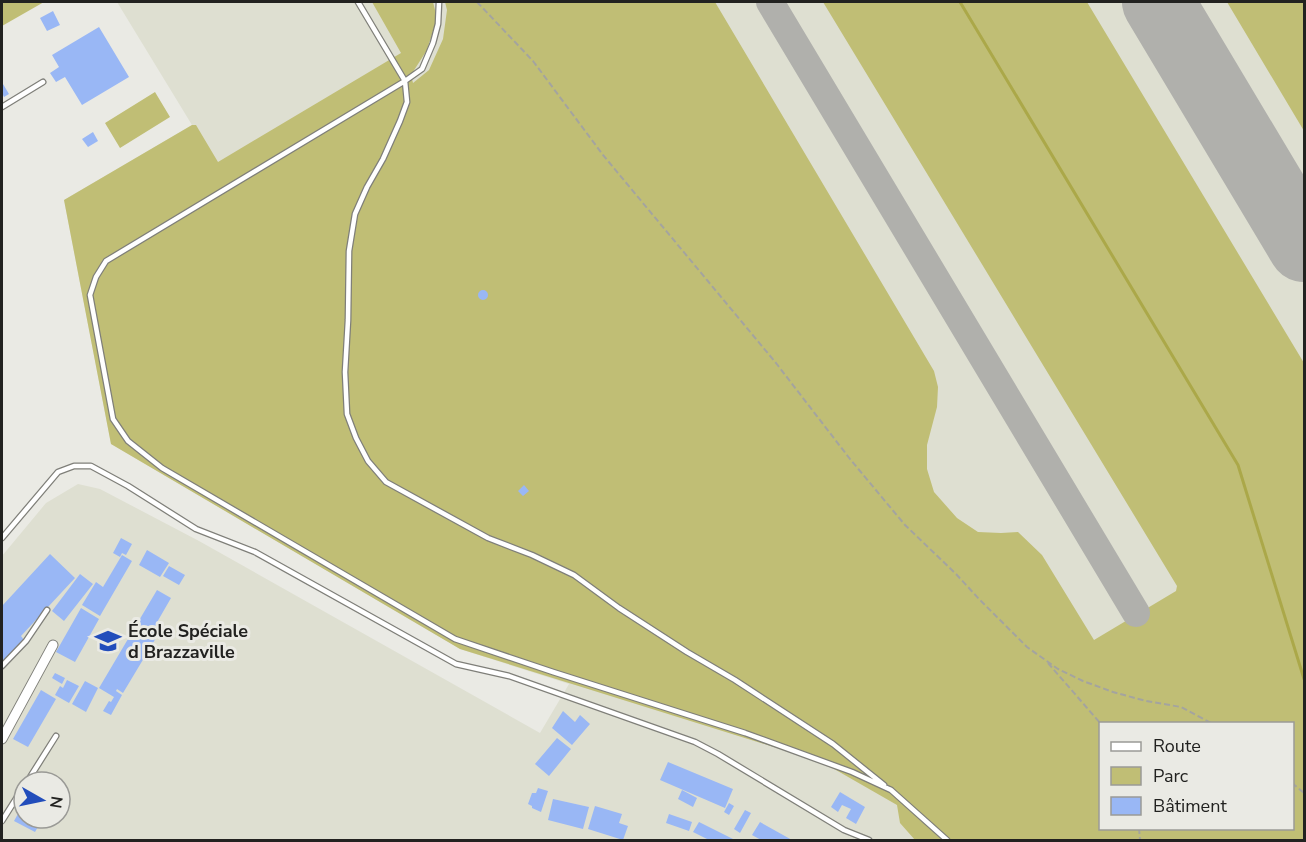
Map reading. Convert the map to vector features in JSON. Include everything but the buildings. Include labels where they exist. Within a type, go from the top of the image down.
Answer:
[{"type":"street","points":[[2,739],[53,645]]},
{"type":"lane","points":[[358,2],[405,81],[407,102],[383,159],[355,214],[350,251],[345,372],[347,414],[368,461],[386,482],[488,538],[574,575],[658,634],[833,744],[891,790],[947,840]]},
{"type":"lane","points":[[439,2],[438,24],[422,69],[106,261],[96,278],[90,295],[113,419],[128,441],[162,468],[455,639],[745,733],[852,772],[891,790]]},
{"type":"lane","points":[[2,107],[43,82]]},
{"type":"lane","points":[[2,538],[58,472],[74,466],[91,466],[128,486],[196,529],[255,552],[456,664],[509,676],[695,742],[844,830],[869,840]]},
{"type":"lane","points":[[2,666],[26,641],[47,610]]},
{"type":"lane","points":[[35,770],[56,736]]},
{"type":"lane","points":[[2,821],[12,805]]},
{"type":"path","points":[[477,2],[533,61],[603,155],[776,363],[850,459],[905,525],[956,574],[979,600],[1019,639],[1058,669],[1113,692],[1181,707],[1212,722]]},
{"type":"path","points":[[1044,659],[1100,722]]},
{"type":"shaded area","points":[[117,2],[1304,2],[1304,840],[2,840],[2,556],[46,503],[78,484],[100,489],[199,541],[540,733],[569,684],[460,649],[111,444],[64,200],[192,125]]},
{"type":"green space","points":[[2,2],[44,2],[2,26]]},
{"type":"green space","points":[[372,2],[433,2],[437,18],[427,50],[411,75],[413,83],[429,70],[443,39],[447,10],[445,2],[715,2],[934,371],[938,387],[937,407],[927,445],[927,469],[934,492],[957,518],[978,532],[1018,532],[1042,555],[1094,640],[1176,591],[1177,586],[823,2],[1087,2],[1304,363],[1304,840],[915,840],[900,823],[897,805],[822,762],[460,649],[111,444],[64,200],[192,125],[196,125],[218,162],[401,53]]},
{"type":"green space","points":[[1227,2],[1304,2],[1304,131]]},
{"type":"green space","points":[[155,92],[170,117],[120,148],[105,123]]},
{"type":"waterway","points":[[960,2],[1238,465],[1304,679]]},
{"type":"taxiway","points":[[770,2],[1136,613]]},
{"type":"runway","points":[[1158,2],[1304,246]]},
{"type":"place","name":"École Spéciale d Brazzaville","points":[[108,641]]}]
